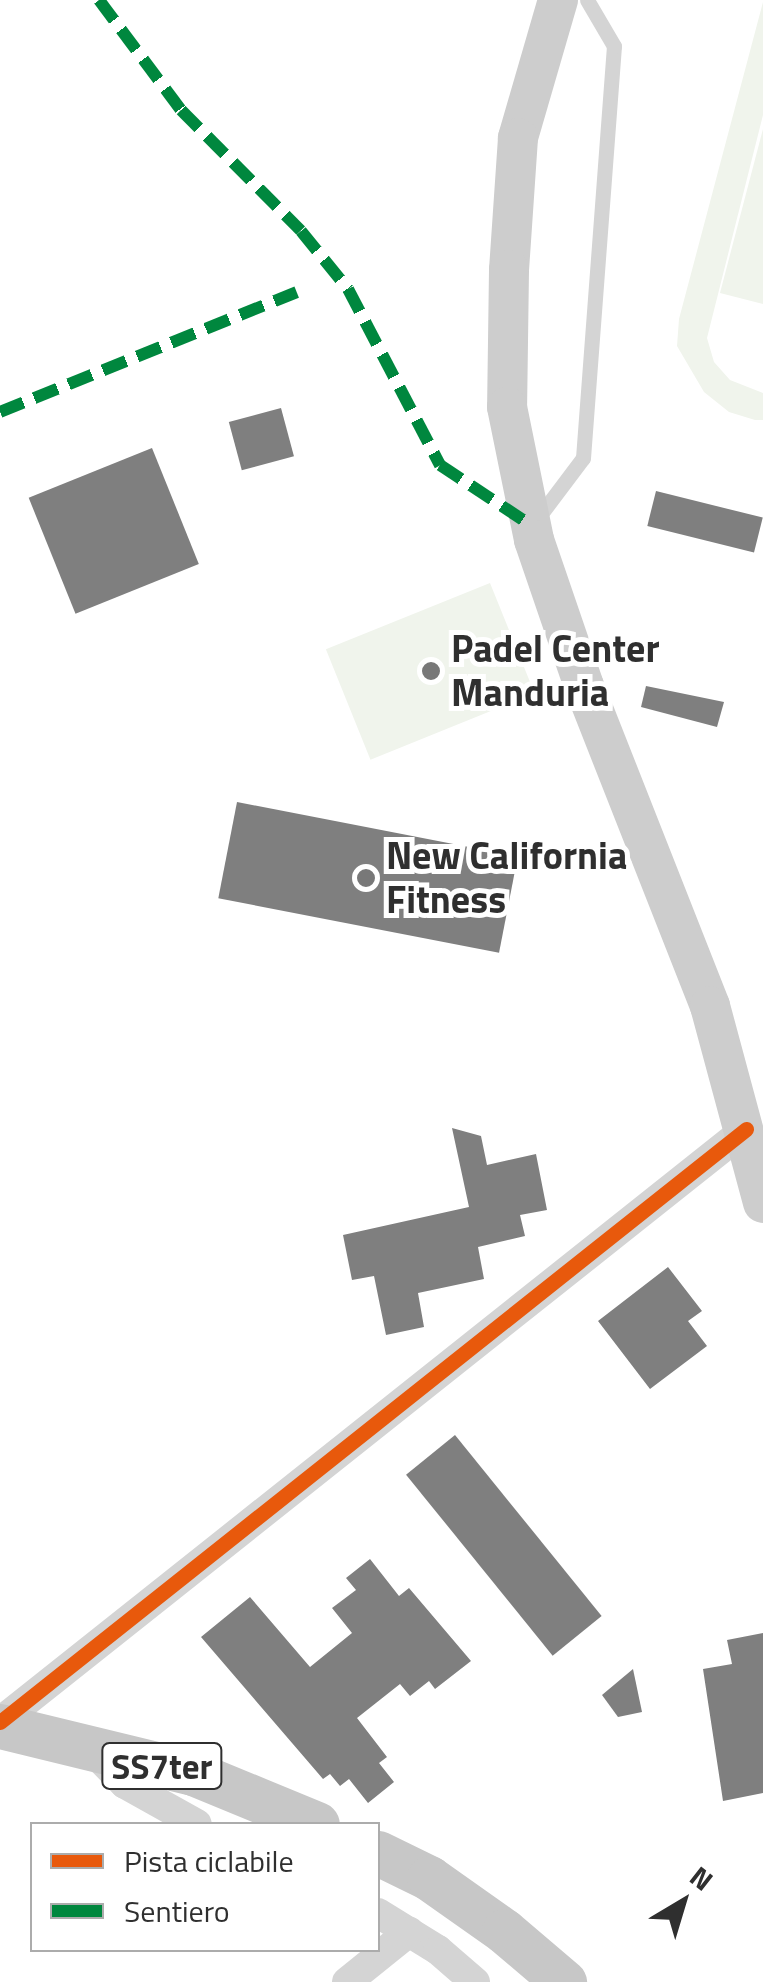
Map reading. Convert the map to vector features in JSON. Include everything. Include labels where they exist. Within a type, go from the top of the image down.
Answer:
[{"type":"main road","points":[[558,0],[518,138],[509,270],[508,407],[532,526],[584,686],[710,1006],[763,1203]]},
{"type":"main road","name":"SS7ter","points":[[0,1724],[193,1774],[313,1822]]},
{"type":"main road","points":[[380,1855],[429,1878],[504,1931],[564,1982]]},
{"type":"street","points":[[0,1724],[746,1129]]},
{"type":"street","points":[[90,1748],[125,1784],[193,1822]]},
{"type":"street","points":[[380,1914],[475,1982]]},
{"type":"street","points":[[348,1982],[409,1932]]},
{"type":"lane","points":[[532,526],[583,458],[614,46],[586,0]]},
{"type":"shaded area","points":[[763,2],[763,115],[707,338],[714,362],[730,380],[763,393],[763,420],[755,420],[729,412],[704,392],[677,346],[679,319]]},
{"type":"shaded area","points":[[763,129],[763,304],[720,293]]},
{"type":"shaded area","name":"Padel Center Manduria","points":[[490,583],[535,693],[370,760],[326,649]]},
{"type":"building","points":[[281,408],[294,456],[242,470],[229,422]]},
{"type":"building","points":[[152,448],[199,564],[76,614],[29,498]]},
{"type":"building","points":[[656,491],[763,518],[754,553],[647,526]]},
{"type":"building","points":[[646,686],[724,702],[717,727],[641,707]]},
{"type":"building","name":"New California Fitness","points":[[237,802],[518,857],[499,953],[218,898]]},
{"type":"building","points":[[452,1128],[481,1136],[487,1165],[536,1154],[547,1210],[520,1215],[525,1236],[478,1247],[484,1279],[418,1293],[424,1327],[386,1335],[374,1276],[352,1280],[343,1235],[469,1207]]},
{"type":"building","points":[[668,1267],[702,1311],[688,1321],[707,1346],[650,1389],[598,1321]]},
{"type":"building","points":[[455,1435],[602,1616],[553,1656],[406,1475]]},
{"type":"building","points":[[370,1559],[399,1596],[409,1588],[471,1661],[435,1689],[429,1681],[410,1696],[400,1684],[357,1718],[387,1757],[379,1763],[394,1782],[368,1803],[349,1779],[340,1786],[330,1774],[323,1779],[201,1637],[250,1597],[310,1667],[352,1633],[332,1608],[356,1590],[346,1578]]},
{"type":"building","points":[[763,1633],[763,1793],[723,1801],[703,1669],[732,1664],[727,1640]]},
{"type":"building","points":[[633,1669],[642,1712],[618,1717],[602,1695]]},
{"type":"marked path","points":[[99,0],[181,110],[301,231],[348,289],[440,465],[532,526]]},
{"type":"marked path","points":[[0,412],[297,292]]},
{"type":"cycle path","points":[[0,1722],[746,1129]]},
{"type":"place","name":"Padel Center Manduria","points":[[431,671]]},
{"type":"place","name":"New California Fitness","points":[[366,878]]}]
